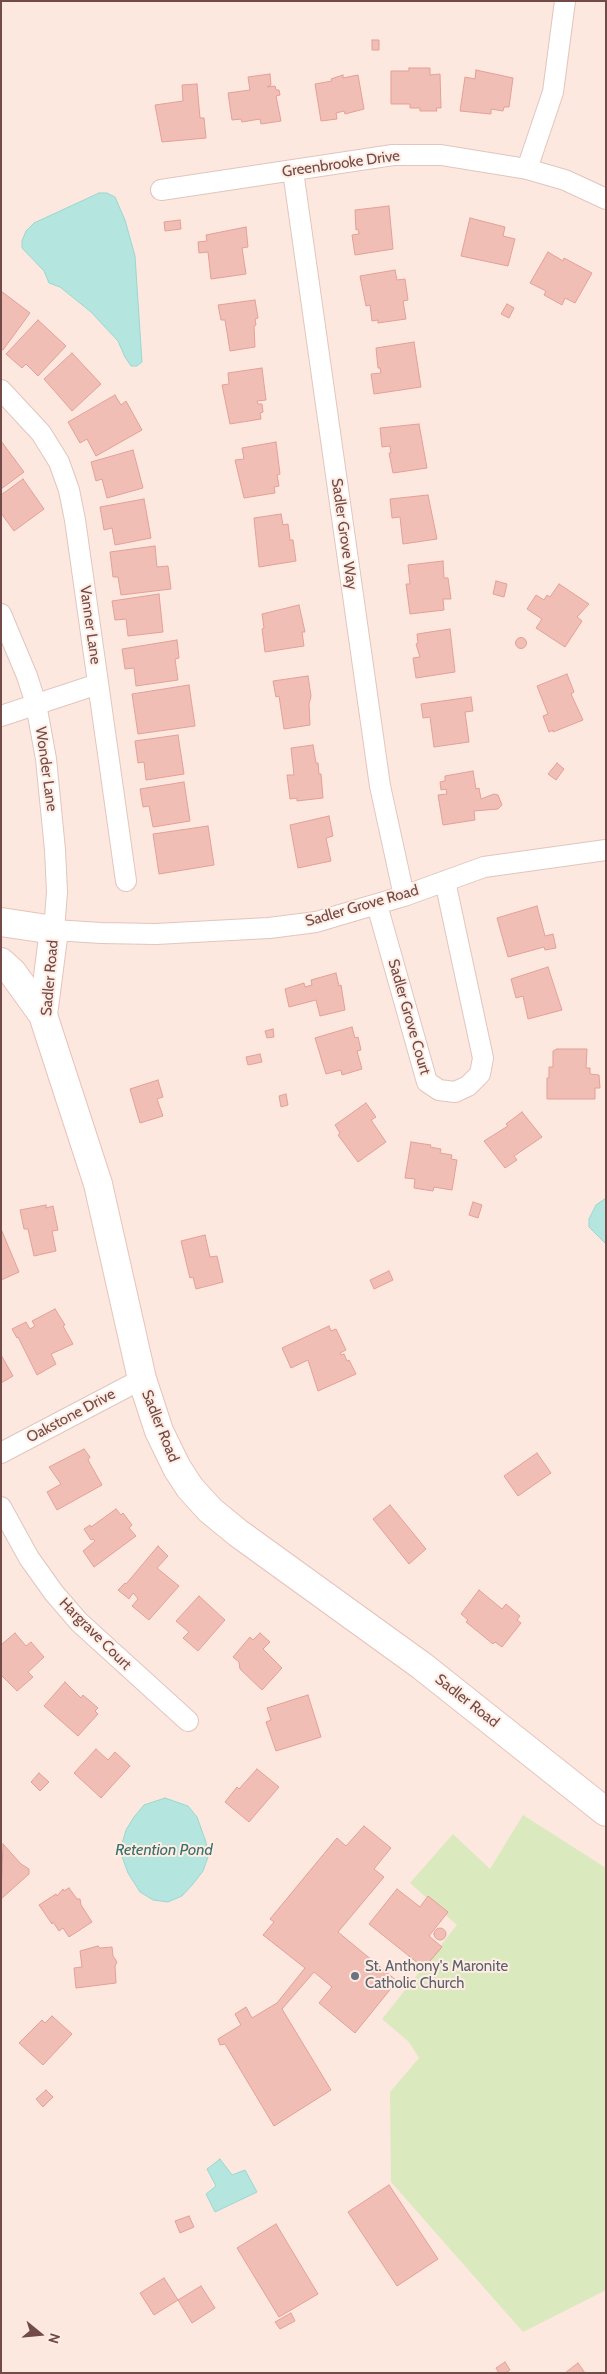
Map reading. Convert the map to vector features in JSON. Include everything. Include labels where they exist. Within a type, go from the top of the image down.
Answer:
[{"type":"street","points":[[527,169],[553,92],[565,1]]},
{"type":"street","name":"Greenbrooke Drive","points":[[161,190],[403,155],[441,155],[527,169],[564,180],[606,199]]},
{"type":"street","name":"Sadler Grove Way","points":[[292,171],[380,786],[404,896]]},
{"type":"street","name":"Vanner Lane","points":[[1,390],[42,433],[59,462],[69,490],[75,520],[126,881]]},
{"type":"street","name":"Wonder Lane","points":[[1,614],[27,676],[36,704],[46,760],[57,892],[54,930]]},
{"type":"street","points":[[1,716],[98,684]]},
{"type":"street","name":"Sadler Grove Road","points":[[54,930],[156,934],[269,928],[316,922],[377,905],[484,867],[606,850]]},
{"type":"street","name":"Sadler Grove Court","points":[[377,905],[427,1082],[439,1090],[455,1092],[468,1086],[480,1074],[483,1058],[444,881]]},
{"type":"street","name":"Sadler Road","points":[[1,922],[54,930],[44,1015],[98,1184],[142,1378],[159,1431],[177,1468],[190,1488],[210,1510],[238,1533],[422,1666],[606,1812]]},
{"type":"street","points":[[1,962],[12,972],[44,1015]]},
{"type":"street","name":"Oakstone Drive","points":[[1,1453],[142,1378]]},
{"type":"street","name":"Hargrave Court","points":[[1,1508],[29,1558],[54,1593],[79,1622],[188,1721]]},
{"type":"green space","points":[[523,1815],[606,1868],[606,2290],[523,2332],[391,2182],[390,2092],[419,2058],[409,2042],[382,2019],[457,1925],[410,1883],[453,1834],[490,1869]]},
{"type":"water","points":[[99,193],[107,193],[115,197],[125,220],[135,256],[142,362],[137,366],[131,366],[118,341],[91,312],[60,287],[49,283],[44,271],[22,248],[22,241],[26,231],[34,223]]},
{"type":"water","points":[[606,1198],[606,1244],[589,1227],[589,1219],[596,1205]]},
{"type":"water","name":"Retention Pond","points":[[165,1798],[188,1806],[197,1817],[206,1842],[208,1857],[203,1871],[193,1884],[182,1896],[168,1902],[153,1900],[140,1892],[128,1873],[120,1851],[126,1830],[144,1805]]},
{"type":"water","points":[[220,2159],[232,2175],[245,2170],[257,2192],[215,2212],[206,2194],[216,2186],[207,2169]]},
{"type":"building","points":[[372,40],[379,40],[379,50],[372,50]]},
{"type":"building","points":[[409,68],[430,68],[430,75],[440,74],[441,108],[436,108],[437,111],[420,111],[420,108],[410,108],[410,104],[391,104],[391,71],[409,71]]},
{"type":"building","points":[[476,70],[513,78],[509,107],[504,107],[503,111],[491,109],[491,114],[460,111],[465,77],[475,79]]},
{"type":"building","points":[[270,74],[271,85],[267,87],[275,86],[276,90],[279,90],[280,95],[276,96],[281,121],[261,124],[260,119],[242,122],[241,119],[232,120],[228,93],[250,90],[248,77]]},
{"type":"building","points":[[343,75],[343,78],[358,75],[364,109],[345,114],[344,111],[336,113],[337,119],[321,121],[315,84],[332,81],[331,79]]},
{"type":"building","points":[[197,84],[200,118],[204,118],[206,138],[162,142],[155,105],[183,101],[182,85]]},
{"type":"building","points":[[389,206],[393,249],[355,255],[352,235],[359,234],[358,229],[356,230],[355,210]]},
{"type":"building","points":[[470,218],[505,227],[503,236],[515,239],[508,266],[461,256]]},
{"type":"building","points":[[180,220],[181,229],[165,231],[164,222]]},
{"type":"building","points":[[246,227],[248,247],[242,248],[246,274],[211,279],[208,252],[199,253],[198,242],[207,241],[206,235]]},
{"type":"building","points":[[548,252],[563,261],[564,258],[592,273],[575,303],[565,298],[562,305],[544,295],[546,291],[530,283]]},
{"type":"building","points":[[395,270],[397,280],[405,279],[408,300],[403,301],[406,319],[378,323],[378,320],[372,321],[370,305],[366,306],[360,276]]},
{"type":"building","points":[[1,291],[30,313],[3,350],[1,349]]},
{"type":"building","points":[[255,300],[258,318],[255,319],[256,325],[254,326],[255,347],[230,351],[225,320],[221,320],[218,305]]},
{"type":"building","points":[[507,304],[514,308],[509,318],[501,314]]},
{"type":"building","points":[[38,320],[66,346],[38,376],[26,364],[22,368],[6,354]]},
{"type":"building","points":[[414,342],[421,387],[374,394],[371,374],[381,373],[380,368],[378,368],[376,348]]},
{"type":"building","points":[[72,353],[101,384],[72,411],[44,379]]},
{"type":"building","points":[[262,368],[266,400],[257,401],[258,404],[262,404],[263,412],[260,413],[261,419],[230,424],[222,385],[229,384],[228,373]]},
{"type":"building","points":[[115,395],[121,405],[126,401],[142,430],[96,456],[87,439],[80,443],[68,422]]},
{"type":"building","points":[[419,424],[427,468],[393,473],[389,453],[391,453],[390,446],[382,447],[380,428]]},
{"type":"building","points":[[1,441],[24,472],[1,489]]},
{"type":"building","points":[[276,442],[280,474],[277,475],[279,486],[274,487],[275,493],[244,498],[235,460],[244,459],[242,448]]},
{"type":"building","points":[[133,450],[143,488],[107,498],[102,479],[96,481],[91,462]]},
{"type":"building","points":[[23,479],[44,509],[14,531],[1,513],[1,495]]},
{"type":"building","points":[[428,495],[437,539],[403,544],[400,517],[392,518],[390,499]]},
{"type":"building","points":[[144,499],[151,538],[115,545],[112,528],[104,530],[100,507]]},
{"type":"building","points":[[281,514],[283,525],[288,524],[290,540],[293,540],[296,561],[259,567],[254,518]]},
{"type":"building","points":[[155,546],[157,567],[168,566],[171,589],[121,595],[118,577],[113,577],[110,552]]},
{"type":"building","points":[[443,561],[444,578],[448,578],[451,599],[443,599],[444,610],[410,614],[406,584],[410,584],[408,565]]},
{"type":"building","points":[[496,581],[507,584],[504,597],[493,594]]},
{"type":"building","points":[[559,584],[589,604],[577,617],[582,621],[565,647],[536,628],[542,619],[527,609],[536,595],[544,600],[547,595],[550,597]]},
{"type":"building","points":[[159,594],[163,632],[128,636],[126,619],[115,620],[112,601]]},
{"type":"building","points":[[299,605],[305,632],[302,632],[304,646],[265,652],[262,614]]},
{"type":"building","points":[[450,629],[455,672],[416,678],[413,658],[420,657],[416,644],[418,643],[417,634]]},
{"type":"building","points":[[521,637],[527,643],[521,649],[515,643]]},
{"type":"building","points":[[177,640],[179,658],[175,659],[178,680],[136,686],[134,668],[125,669],[122,649]]},
{"type":"building","points":[[567,674],[574,692],[571,694],[583,720],[549,732],[543,716],[548,714],[537,686]]},
{"type":"building","points":[[308,676],[311,696],[309,704],[310,725],[284,729],[279,696],[276,697],[273,681]]},
{"type":"building","points":[[189,685],[195,726],[138,734],[132,694]]},
{"type":"building","points":[[471,697],[473,711],[465,712],[469,742],[434,747],[430,717],[423,718],[421,704]]},
{"type":"building","points":[[178,735],[184,774],[146,780],[144,762],[138,763],[135,741]]},
{"type":"building","points":[[313,745],[319,774],[321,774],[323,798],[297,801],[297,798],[290,799],[287,775],[294,775],[291,748]]},
{"type":"building","points":[[557,763],[564,769],[556,780],[548,774]]},
{"type":"building","points":[[473,771],[476,789],[479,788],[481,799],[494,794],[498,795],[502,805],[498,809],[474,811],[475,820],[443,825],[438,795],[447,794],[446,789],[441,790],[440,782],[445,781],[445,776]]},
{"type":"building","points":[[184,782],[190,821],[153,827],[149,806],[143,807],[140,789]]},
{"type":"building","points":[[329,816],[333,836],[326,838],[331,861],[298,868],[290,825]]},
{"type":"building","points":[[208,826],[214,865],[159,874],[153,834]]},
{"type":"building","points":[[537,906],[545,936],[553,934],[556,948],[545,950],[544,947],[508,957],[497,918]]},
{"type":"building","points":[[548,967],[562,1010],[528,1019],[523,996],[516,998],[511,979]]},
{"type":"building","points":[[336,973],[339,986],[341,985],[345,1010],[320,1016],[316,1000],[289,1007],[285,989],[304,983],[305,987],[312,985],[311,980]]},
{"type":"building","points":[[352,1027],[355,1038],[358,1037],[361,1050],[357,1051],[362,1069],[342,1075],[341,1070],[326,1074],[315,1038]]},
{"type":"building","points":[[273,1029],[274,1037],[267,1038],[265,1031]]},
{"type":"building","points":[[557,1049],[587,1049],[586,1068],[590,1068],[590,1074],[599,1075],[600,1088],[595,1088],[595,1099],[547,1099],[549,1067],[553,1067],[553,1051]]},
{"type":"building","points":[[260,1054],[262,1062],[248,1065],[246,1057]]},
{"type":"building","points":[[158,1080],[163,1097],[157,1099],[163,1116],[140,1123],[130,1089]]},
{"type":"building","points":[[286,1094],[288,1105],[281,1107],[279,1096]]},
{"type":"building","points":[[366,1103],[376,1117],[371,1120],[386,1142],[358,1162],[338,1135],[340,1133],[335,1125]]},
{"type":"building","points":[[522,1112],[542,1137],[514,1156],[517,1160],[505,1168],[484,1141],[508,1126],[506,1124]]},
{"type":"building","points":[[411,1142],[431,1145],[430,1147],[441,1149],[440,1153],[452,1155],[451,1159],[457,1160],[452,1190],[434,1187],[433,1191],[414,1188],[415,1179],[405,1178]]},
{"type":"building","points":[[473,1202],[482,1205],[478,1218],[469,1215]]},
{"type":"building","points":[[46,1205],[46,1208],[53,1206],[58,1230],[52,1231],[56,1251],[34,1256],[28,1229],[24,1229],[20,1210]]},
{"type":"building","points":[[1,1229],[19,1272],[1,1280]]},
{"type":"building","points":[[205,1235],[210,1257],[217,1256],[223,1282],[196,1289],[193,1277],[190,1278],[181,1241]]},
{"type":"building","points":[[389,1271],[393,1280],[374,1289],[370,1280]]},
{"type":"building","points":[[55,1309],[65,1325],[63,1326],[73,1344],[51,1354],[56,1364],[37,1375],[12,1329],[26,1322],[30,1329],[35,1326],[32,1321]]},
{"type":"building","points":[[329,1326],[331,1331],[336,1329],[346,1350],[340,1353],[341,1355],[344,1354],[347,1361],[349,1360],[356,1374],[318,1391],[308,1360],[291,1368],[282,1348]]},
{"type":"building","points":[[1,1355],[13,1376],[1,1383]]},
{"type":"building","points":[[84,1449],[90,1457],[88,1460],[102,1485],[57,1510],[47,1492],[61,1484],[49,1467]]},
{"type":"building","points":[[537,1453],[551,1473],[518,1496],[504,1476]]},
{"type":"building","points":[[390,1505],[426,1549],[409,1564],[373,1519]]},
{"type":"building","points":[[116,1509],[121,1515],[123,1513],[132,1525],[129,1528],[136,1536],[94,1567],[83,1551],[95,1541],[91,1540],[84,1529],[90,1525],[91,1527]]},
{"type":"building","points":[[158,1546],[168,1556],[157,1568],[179,1586],[149,1620],[132,1606],[138,1599],[133,1593],[129,1599],[118,1590],[126,1584]]},
{"type":"building","points":[[479,1590],[502,1609],[506,1604],[520,1616],[517,1620],[521,1623],[502,1647],[495,1642],[493,1644],[466,1622],[468,1620],[461,1614]]},
{"type":"building","points":[[199,1596],[225,1620],[198,1651],[183,1638],[189,1632],[176,1621]]},
{"type":"building","points":[[15,1633],[26,1646],[31,1642],[44,1657],[28,1672],[33,1677],[17,1691],[1,1675],[1,1645]]},
{"type":"building","points":[[260,1633],[270,1642],[263,1649],[282,1668],[262,1690],[240,1669],[239,1662],[233,1657],[250,1637],[253,1640]]},
{"type":"building","points":[[65,1682],[81,1698],[83,1695],[98,1708],[95,1711],[98,1714],[78,1736],[44,1706]]},
{"type":"building","points":[[308,1695],[321,1737],[276,1751],[266,1722],[271,1720],[267,1708]]},
{"type":"building","points":[[96,1749],[108,1760],[115,1752],[130,1766],[101,1798],[74,1773]]},
{"type":"building","points":[[257,1769],[279,1787],[249,1822],[225,1802],[237,1787],[239,1789]]},
{"type":"building","points":[[39,1773],[49,1782],[40,1791],[31,1782]]},
{"type":"building","name":"St. Anthony's Maronite Catholic Church","points":[[364,1826],[391,1848],[374,1869],[384,1877],[338,1932],[397,1981],[355,2033],[319,2003],[332,1987],[314,1972],[282,2009],[331,2090],[274,2126],[225,2044],[220,2045],[218,2039],[241,2025],[235,2014],[246,2007],[252,2018],[277,2003],[305,1968],[263,1935],[274,1922],[270,1919],[337,1838],[346,1846]]},
{"type":"building","points":[[3,1844],[21,1864],[29,1869],[29,1874],[1,1899]]},
{"type":"building","points":[[69,1888],[77,1899],[80,1899],[81,1905],[92,1922],[69,1937],[63,1928],[59,1931],[53,1922],[52,1924],[39,1905],[56,1894],[57,1896],[63,1889],[64,1891]]},
{"type":"building","points":[[397,1889],[420,1907],[428,1896],[448,1912],[429,1936],[442,1947],[424,1968],[369,1924]]},
{"type":"building","points":[[438,1928],[442,1928],[446,1934],[442,1940],[438,1940],[434,1936],[434,1932]]},
{"type":"building","points":[[98,1946],[100,1948],[112,1947],[113,1956],[117,1962],[115,1966],[116,1983],[76,1988],[74,1968],[82,1967],[80,1951]]},
{"type":"building","points":[[52,2016],[72,2034],[43,2065],[19,2043],[42,2020],[45,2023]]},
{"type":"building","points":[[46,2090],[53,2097],[43,2107],[36,2099]]},
{"type":"building","points":[[389,2185],[438,2259],[397,2286],[348,2212]]},
{"type":"building","points":[[189,2216],[194,2227],[180,2233],[175,2221]]},
{"type":"building","points":[[276,2224],[318,2294],[279,2317],[237,2248]]},
{"type":"building","points":[[164,2278],[178,2300],[154,2315],[140,2293]]},
{"type":"building","points":[[201,2286],[215,2308],[192,2323],[178,2300]]},
{"type":"building","points":[[291,2313],[295,2321],[280,2329],[275,2322]]},
{"type":"building","points":[[505,2362],[510,2370],[505,2373],[499,2373],[496,2368]]},
{"type":"building","points":[[578,2363],[585,2373],[565,2373]]},
{"type":"place","name":"St. Anthony's Maronite Catholic Church","points":[[355,1976]]}]
